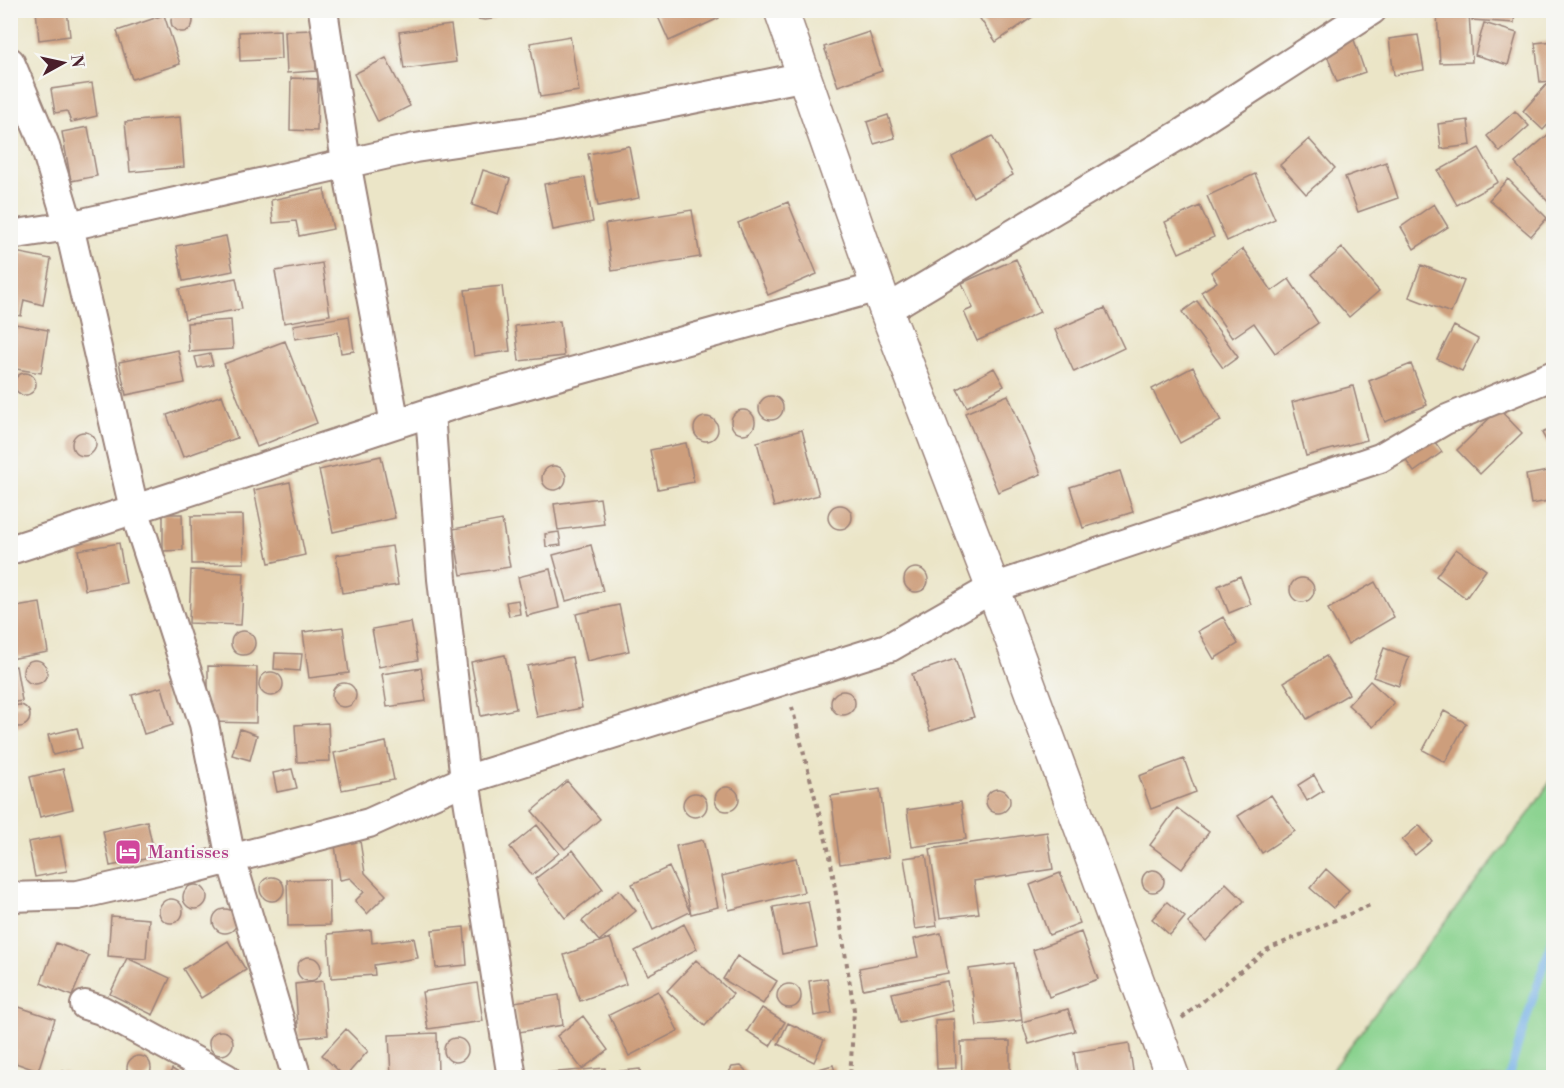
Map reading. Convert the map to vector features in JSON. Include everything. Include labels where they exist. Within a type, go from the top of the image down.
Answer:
[{"type":"street","points":[[322,10],[346,162],[395,424]]},
{"type":"street","points":[[781,10],[882,298],[993,588],[1173,1077]]},
{"type":"street","points":[[10,550],[430,412],[882,298],[1181,134],[1372,10]]},
{"type":"street","points":[[10,62],[44,143],[69,226],[134,509],[204,724],[231,859],[297,1077]]},
{"type":"street","points":[[10,235],[69,226],[415,148],[549,128],[806,76]]},
{"type":"street","points":[[10,897],[78,895],[231,859],[369,823],[465,780],[890,646],[993,588],[1380,458],[1445,420],[1554,375]]},
{"type":"street","points":[[430,412],[442,579],[465,780],[512,1077]]},
{"type":"street","points":[[85,1005],[101,1010],[226,1077]]},
{"type":"path","points":[[785,680],[830,856],[854,1010],[850,1077]]},
{"type":"path","points":[[1158,1037],[1268,949],[1370,905]]},
{"type":"green space","points":[[1553,777],[1553,1077],[1326,1077],[1531,811]]},
{"type":"building","points":[[36,10],[67,10],[70,36],[39,40]]},
{"type":"building","points":[[182,10],[190,13],[193,21],[190,29],[182,32],[174,29],[171,21],[174,13]]},
{"type":"building","points":[[470,10],[501,10],[492,19],[485,20],[478,19]]},
{"type":"building","points":[[655,10],[716,10],[719,18],[669,41]]},
{"type":"building","points":[[974,10],[1030,10],[1034,16],[996,42]]},
{"type":"building","points":[[1473,10],[1515,10],[1514,23],[1472,20]]},
{"type":"building","points":[[1469,13],[1472,62],[1440,63],[1437,14]]},
{"type":"building","points":[[164,15],[180,64],[132,79],[117,31]]},
{"type":"building","points":[[1484,23],[1517,33],[1508,65],[1475,55]]},
{"type":"building","points":[[451,25],[456,62],[404,69],[399,32]]},
{"type":"building","points":[[280,30],[281,59],[240,61],[239,32]]},
{"type":"building","points":[[314,30],[316,71],[287,73],[285,31]]},
{"type":"building","points":[[869,32],[882,71],[838,86],[824,47]]},
{"type":"building","points":[[1418,35],[1424,70],[1394,75],[1389,39]]},
{"type":"building","points":[[570,36],[579,91],[540,97],[530,43]]},
{"type":"building","points":[[1353,37],[1365,72],[1337,82],[1324,47]]},
{"type":"building","points":[[1554,41],[1554,81],[1540,82],[1535,43]]},
{"type":"building","points":[[386,58],[410,106],[378,122],[354,74]]},
{"type":"building","points":[[291,78],[318,79],[317,131],[290,130]]},
{"type":"building","points":[[92,83],[97,116],[71,122],[67,111],[55,113],[51,89]]},
{"type":"building","points":[[1547,84],[1554,90],[1554,118],[1543,130],[1523,111]]},
{"type":"building","points":[[1515,111],[1529,126],[1500,152],[1487,136]]},
{"type":"building","points":[[888,115],[895,138],[874,144],[867,122]]},
{"type":"building","points":[[180,117],[184,167],[130,172],[125,122]]},
{"type":"building","points":[[1468,120],[1471,145],[1441,149],[1438,124]]},
{"type":"building","points":[[88,127],[97,176],[71,181],[62,132]]},
{"type":"building","points":[[1550,133],[1554,137],[1554,200],[1549,203],[1515,163]]},
{"type":"building","points":[[992,136],[1013,175],[973,197],[952,157]]},
{"type":"building","points":[[1309,139],[1335,168],[1306,194],[1280,165]]},
{"type":"building","points":[[629,146],[639,198],[598,206],[588,154]]},
{"type":"building","points":[[1479,148],[1498,182],[1457,205],[1438,171]]},
{"type":"building","points":[[1386,162],[1398,198],[1358,212],[1345,177]]},
{"type":"building","points":[[483,170],[510,179],[498,214],[472,205]]},
{"type":"building","points":[[1255,174],[1275,219],[1227,241],[1207,196]]},
{"type":"building","points":[[585,177],[593,222],[553,230],[544,184]]},
{"type":"building","points":[[1508,179],[1547,218],[1531,236],[1489,200]]},
{"type":"building","points":[[324,189],[333,229],[299,236],[296,221],[273,223],[271,200]]},
{"type":"building","points":[[788,202],[817,274],[768,295],[738,223]]},
{"type":"building","points":[[1434,204],[1448,227],[1414,249],[1401,227]]},
{"type":"building","points":[[1200,206],[1214,237],[1179,253],[1165,222]]},
{"type":"building","points":[[692,210],[700,257],[612,271],[605,224]]},
{"type":"building","points":[[226,236],[233,271],[183,281],[176,246]]},
{"type":"building","points":[[1342,248],[1379,291],[1349,317],[1312,274]]},
{"type":"building","points":[[1243,249],[1272,291],[1289,279],[1318,323],[1275,353],[1254,323],[1232,338],[1201,292],[1217,282],[1211,272]]},
{"type":"building","points":[[10,251],[51,259],[43,305],[24,300],[21,316],[10,314]]},
{"type":"building","points":[[1016,259],[1040,312],[977,341],[964,312],[973,308],[962,283]]},
{"type":"building","points":[[322,263],[330,315],[284,323],[275,271]]},
{"type":"building","points":[[1421,265],[1464,281],[1451,313],[1409,297]]},
{"type":"building","points":[[236,278],[242,309],[185,319],[179,289]]},
{"type":"building","points":[[502,286],[510,351],[474,356],[465,290]]},
{"type":"building","points":[[1197,301],[1238,357],[1223,368],[1182,312]]},
{"type":"building","points":[[1105,308],[1124,348],[1074,372],[1055,330]]},
{"type":"building","points":[[349,316],[354,351],[341,353],[338,332],[295,339],[293,325]]},
{"type":"building","points":[[231,320],[233,349],[189,352],[187,323]]},
{"type":"building","points":[[560,321],[564,356],[519,361],[515,326]]},
{"type":"building","points":[[10,323],[48,330],[41,373],[10,368]]},
{"type":"building","points":[[1454,326],[1478,339],[1462,371],[1437,359]]},
{"type":"building","points":[[285,341],[317,423],[257,447],[224,364]]},
{"type":"building","points":[[178,350],[185,383],[126,395],[119,362]]},
{"type":"building","points":[[210,354],[213,365],[198,368],[195,357]]},
{"type":"building","points":[[1411,364],[1427,405],[1385,422],[1369,381]]},
{"type":"building","points":[[1193,367],[1221,421],[1180,443],[1152,389]]},
{"type":"building","points":[[994,368],[1004,386],[967,407],[957,389]]},
{"type":"building","points":[[25,373],[33,376],[36,384],[33,392],[25,395],[17,392],[14,384],[17,376]]},
{"type":"building","points":[[1353,386],[1367,440],[1306,456],[1292,402]]},
{"type":"building","points":[[222,395],[237,438],[183,457],[167,415]]},
{"type":"building","points":[[1008,395],[1041,474],[998,492],[965,413]]},
{"type":"building","points":[[771,396],[780,399],[783,408],[780,417],[771,420],[762,417],[759,408],[762,399]]},
{"type":"building","points":[[1499,409],[1522,433],[1480,474],[1457,450]]},
{"type":"building","points":[[743,410],[752,413],[755,422],[752,431],[743,434],[734,431],[731,422],[734,413]]},
{"type":"building","points":[[706,417],[711,418],[717,424],[717,434],[711,440],[706,441],[701,440],[695,434],[694,429],[695,424],[701,418]]},
{"type":"building","points":[[1554,427],[1554,454],[1542,433]]},
{"type":"building","points":[[802,430],[819,495],[774,507],[757,442]]},
{"type":"building","points":[[84,432],[93,435],[96,444],[93,453],[84,456],[75,453],[72,444],[75,435]]},
{"type":"building","points":[[1430,435],[1442,452],[1414,472],[1402,455]]},
{"type":"building","points":[[686,443],[694,482],[658,489],[650,450]]},
{"type":"building","points":[[381,456],[395,518],[333,532],[319,470]]},
{"type":"building","points":[[10,463],[16,494],[10,494]]},
{"type":"building","points":[[554,466],[563,469],[566,478],[563,487],[554,490],[545,487],[542,478],[545,469]]},
{"type":"building","points":[[1554,470],[1554,500],[1531,504],[1526,475]]},
{"type":"building","points":[[1120,471],[1133,512],[1083,528],[1070,487]]},
{"type":"building","points":[[290,482],[305,555],[269,563],[254,490]]},
{"type":"building","points":[[600,498],[604,524],[558,530],[554,504]]},
{"type":"building","points":[[840,505],[849,508],[852,517],[849,526],[840,529],[831,526],[828,517],[831,508]]},
{"type":"building","points":[[163,514],[182,514],[183,550],[163,551]]},
{"type":"building","points":[[243,515],[244,563],[192,564],[191,516]]},
{"type":"building","points":[[502,520],[510,567],[461,575],[453,529]]},
{"type":"building","points":[[559,532],[561,545],[546,547],[545,534]]},
{"type":"building","points":[[119,543],[126,583],[85,590],[78,550]]},
{"type":"building","points":[[591,545],[603,591],[566,601],[553,555]]},
{"type":"building","points":[[392,546],[398,585],[342,593],[336,555]]},
{"type":"building","points":[[1456,549],[1486,570],[1466,598],[1436,576]]},
{"type":"building","points":[[916,568],[925,571],[928,580],[925,589],[916,592],[907,589],[904,580],[907,571]]},
{"type":"building","points":[[550,569],[559,608],[527,616],[518,577]]},
{"type":"building","points":[[191,570],[244,573],[241,625],[189,623]]},
{"type":"building","points":[[1240,576],[1251,604],[1229,613],[1218,586]]},
{"type":"building","points":[[1302,578],[1307,579],[1313,585],[1313,595],[1307,601],[1302,602],[1297,601],[1291,595],[1290,590],[1291,585],[1297,579]]},
{"type":"building","points":[[1375,582],[1394,617],[1348,644],[1328,609]]},
{"type":"building","points":[[518,600],[520,614],[509,616],[506,602]]},
{"type":"building","points":[[40,603],[48,652],[10,659],[10,608]]},
{"type":"building","points":[[619,605],[629,651],[587,661],[576,614]]},
{"type":"building","points":[[1223,617],[1238,644],[1214,659],[1198,631]]},
{"type":"building","points":[[411,622],[418,660],[379,667],[372,629]]},
{"type":"building","points":[[343,627],[349,673],[309,678],[303,632]]},
{"type":"building","points":[[243,631],[252,634],[255,643],[252,652],[243,655],[234,652],[231,643],[234,634]]},
{"type":"building","points":[[1384,648],[1409,657],[1399,686],[1373,677]]},
{"type":"building","points":[[275,653],[302,654],[300,671],[274,669]]},
{"type":"building","points":[[505,655],[516,709],[481,716],[471,662]]},
{"type":"building","points":[[1326,656],[1349,694],[1307,719],[1284,682]]},
{"type":"building","points":[[572,657],[582,708],[537,717],[527,666]]},
{"type":"building","points":[[955,659],[974,717],[930,731],[912,674]]},
{"type":"building","points":[[35,660],[44,663],[47,672],[44,681],[35,684],[26,681],[23,672],[26,663]]},
{"type":"building","points":[[16,666],[22,701],[10,703],[10,667]]},
{"type":"building","points":[[208,666],[257,667],[256,723],[208,722]]},
{"type":"building","points":[[421,668],[426,701],[387,707],[382,674]]},
{"type":"building","points":[[271,672],[280,675],[283,684],[280,693],[271,696],[262,693],[259,684],[262,675]]},
{"type":"building","points":[[1370,681],[1394,703],[1373,727],[1348,705]]},
{"type":"building","points":[[344,683],[353,686],[356,695],[353,704],[344,707],[335,704],[332,695],[335,686]]},
{"type":"building","points":[[162,687],[173,725],[144,734],[132,695]]},
{"type":"building","points":[[843,691],[852,694],[855,703],[852,712],[843,715],[834,712],[831,703],[834,694]]},
{"type":"building","points":[[19,705],[27,708],[30,716],[27,724],[19,727],[11,724],[8,716],[11,708]]},
{"type":"building","points":[[1444,711],[1466,723],[1445,762],[1423,750]]},
{"type":"building","points":[[328,723],[330,761],[297,762],[295,725]]},
{"type":"building","points":[[77,728],[82,748],[53,755],[48,735]]},
{"type":"building","points":[[240,729],[257,735],[250,760],[232,755]]},
{"type":"building","points":[[386,742],[394,780],[342,790],[334,753]]},
{"type":"building","points":[[1184,759],[1196,792],[1151,809],[1139,776]]},
{"type":"building","points":[[63,769],[73,809],[40,817],[30,777]]},
{"type":"building","points":[[292,769],[297,788],[277,792],[273,773]]},
{"type":"building","points":[[1314,775],[1323,791],[1307,801],[1298,785]]},
{"type":"building","points":[[567,781],[600,819],[565,849],[532,811]]},
{"type":"building","points":[[727,787],[736,790],[739,799],[736,808],[727,811],[718,808],[715,799],[718,790]]},
{"type":"building","points":[[880,789],[889,857],[840,864],[831,796]]},
{"type":"building","points":[[998,789],[1007,792],[1010,801],[1007,810],[998,813],[989,810],[986,801],[989,792]]},
{"type":"building","points":[[695,793],[704,796],[707,805],[704,814],[695,817],[686,814],[683,805],[686,796]]},
{"type":"building","points":[[1271,795],[1295,831],[1262,853],[1238,816]]},
{"type":"building","points":[[961,802],[966,839],[912,847],[907,810]]},
{"type":"building","points":[[1177,808],[1209,832],[1182,869],[1150,845]]},
{"type":"building","points":[[147,821],[155,857],[110,866],[103,831]]},
{"type":"building","points":[[537,825],[559,853],[532,875],[510,847]]},
{"type":"building","points":[[1419,825],[1432,841],[1415,855],[1402,840]]},
{"type":"building","points":[[1047,832],[1053,869],[974,881],[979,913],[940,918],[930,849]]},
{"type":"building","points":[[60,836],[67,871],[35,877],[28,842]]},
{"type":"building","points":[[703,840],[718,907],[691,914],[676,846]]},
{"type":"building","points":[[360,841],[365,873],[386,895],[367,914],[355,901],[364,892],[350,878],[340,880],[335,845]]},
{"type":"building","points":[[573,850],[603,889],[565,918],[535,879]]},
{"type":"building","points":[[926,855],[937,926],[915,929],[904,858]]},
{"type":"building","points":[[796,858],[804,892],[729,910],[722,876]]},
{"type":"building","points":[[669,867],[690,912],[653,930],[632,884]]},
{"type":"building","points":[[1326,869],[1349,890],[1333,908],[1310,888]]},
{"type":"building","points":[[1153,870],[1161,873],[1164,881],[1161,889],[1153,892],[1145,889],[1142,881],[1145,873]]},
{"type":"building","points":[[1060,873],[1080,923],[1049,935],[1030,885]]},
{"type":"building","points":[[272,877],[281,880],[284,889],[281,898],[272,901],[263,898],[260,889],[263,880]]},
{"type":"building","points":[[329,879],[330,925],[288,926],[287,880]]},
{"type":"building","points":[[1226,883],[1244,901],[1206,941],[1188,923]]},
{"type":"building","points":[[195,885],[204,888],[207,897],[204,906],[195,909],[186,906],[183,897],[186,888]]},
{"type":"building","points":[[619,890],[636,911],[599,941],[582,921]]},
{"type":"building","points":[[171,899],[180,902],[183,911],[180,920],[171,923],[162,920],[159,911],[162,902]]},
{"type":"building","points":[[808,901],[817,947],[782,954],[773,907]]},
{"type":"building","points":[[1167,902],[1185,917],[1170,935],[1152,919]]},
{"type":"building","points":[[225,909],[234,912],[237,921],[234,930],[225,933],[216,930],[213,921],[216,912]]},
{"type":"building","points":[[111,916],[149,919],[146,959],[108,956]]},
{"type":"building","points":[[684,924],[697,949],[648,975],[635,951]]},
{"type":"building","points":[[464,927],[467,965],[436,968],[432,930]]},
{"type":"building","points":[[371,930],[372,943],[414,938],[418,958],[374,965],[375,975],[331,978],[328,934]]},
{"type":"building","points":[[1081,932],[1098,979],[1049,997],[1033,950]]},
{"type":"building","points":[[941,933],[948,973],[863,989],[859,968],[918,957],[914,939]]},
{"type":"building","points":[[610,938],[626,984],[580,1001],[564,955]]},
{"type":"building","points":[[228,941],[246,970],[201,998],[183,969]]},
{"type":"building","points":[[56,943],[89,956],[72,996],[41,983]]},
{"type":"building","points":[[737,956],[777,981],[763,1004],[723,979]]},
{"type":"building","points":[[309,957],[318,960],[321,969],[318,978],[309,981],[300,978],[297,969],[300,960]]},
{"type":"building","points":[[127,958],[170,978],[153,1015],[110,994]]},
{"type":"building","points":[[696,960],[733,994],[705,1026],[667,991]]},
{"type":"building","points":[[1014,963],[1022,1020],[977,1026],[969,969]]},
{"type":"building","points":[[827,978],[832,1013],[814,1016],[809,981]]},
{"type":"building","points":[[323,981],[328,1035],[299,1038],[295,984]]},
{"type":"building","points":[[947,981],[953,1011],[900,1023],[892,993]]},
{"type":"building","points":[[477,983],[483,1021],[428,1029],[422,992]]},
{"type":"building","points":[[789,984],[798,987],[801,996],[798,1005],[789,1008],[780,1005],[777,996],[780,987]]},
{"type":"building","points":[[658,991],[678,1031],[629,1056],[609,1015]]},
{"type":"building","points":[[559,995],[563,1025],[519,1032],[514,1002]]},
{"type":"building","points":[[10,1004],[55,1019],[38,1071],[10,1061]]},
{"type":"building","points":[[762,1008],[785,1022],[770,1046],[747,1031]]},
{"type":"building","points":[[1068,1009],[1075,1031],[1029,1044],[1022,1022]]},
{"type":"building","points":[[583,1016],[608,1050],[582,1069],[557,1036]]},
{"type":"building","points":[[954,1019],[956,1068],[937,1069],[935,1020]]},
{"type":"building","points":[[788,1023],[824,1040],[814,1062],[778,1044]]},
{"type":"building","points":[[346,1029],[368,1051],[345,1077],[322,1055]]},
{"type":"building","points":[[221,1031],[230,1034],[233,1043],[230,1052],[221,1055],[212,1052],[209,1043],[212,1034]]},
{"type":"building","points":[[437,1033],[438,1075],[391,1077],[389,1035]]},
{"type":"building","points":[[456,1038],[465,1041],[468,1050],[465,1059],[456,1062],[447,1059],[444,1050],[447,1041]]},
{"type":"building","points":[[1010,1041],[1010,1078],[962,1078],[961,1042]]},
{"type":"building","points":[[1129,1043],[1134,1078],[1078,1078],[1074,1052]]},
{"type":"building","points":[[139,1056],[147,1060],[151,1068],[147,1076],[139,1080],[131,1076],[127,1068],[131,1060]]},
{"type":"building","points":[[833,1065],[837,1078],[803,1078],[802,1074]]},
{"type":"building","points":[[741,1066],[747,1072],[748,1078],[726,1078],[732,1067]]},
{"type":"building","points":[[605,1068],[606,1078],[548,1078],[547,1073]]},
{"type":"building","points":[[172,1069],[187,1078],[168,1078]]},
{"type":"building","points":[[640,1069],[641,1078],[612,1078],[612,1072]]},
{"type":"building","points":[[63,1071],[76,1078],[59,1078]]},
{"type":"building","points":[[371,1072],[387,1077],[387,1078],[369,1078]]},
{"type":"waterway","points":[[1508,1078],[1554,932]]},
{"type":"place","name":"Mantisses","points":[[128,852]]}]
